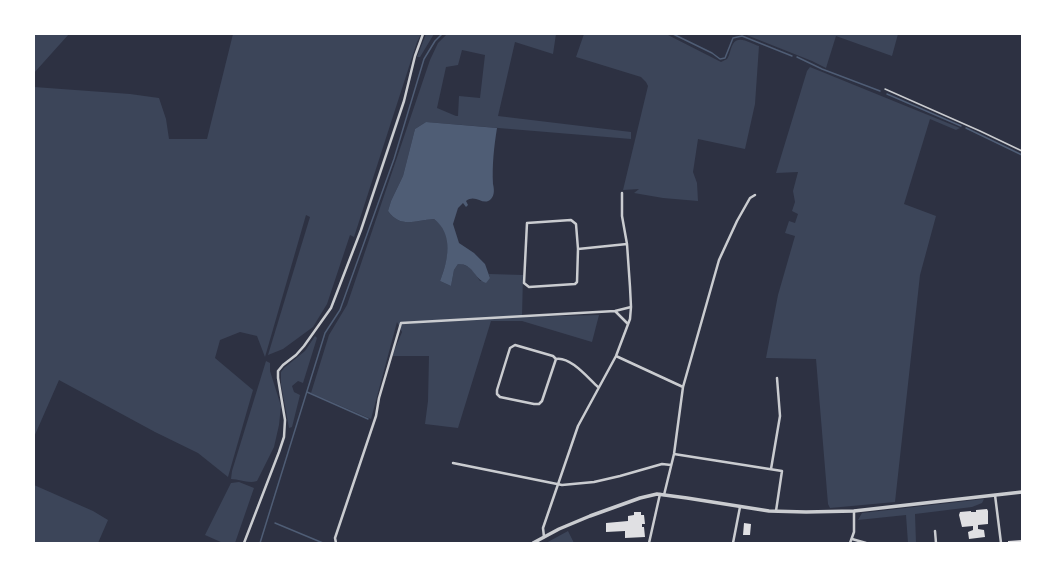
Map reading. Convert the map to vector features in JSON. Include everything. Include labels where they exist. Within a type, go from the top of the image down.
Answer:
[{"type":"street","points":[[244,543],[284,437],[286,420],[278,371],[304,346],[331,308],[361,230],[404,101],[415,56],[423,34]]},
{"type":"street","points":[[544,537],[543,528],[578,426],[616,356],[628,324],[631,307],[626,244],[622,216],[622,193]]},
{"type":"street","points":[[649,543],[674,454],[683,387],[719,260],[750,198],[755,195]]},
{"type":"street","points":[[571,220],[576,224],[578,249],[575,284],[529,288],[524,283],[527,222],[571,220]]},
{"type":"street","points":[[578,249],[626,244]]},
{"type":"street","points":[[336,543],[335,538],[376,416],[379,398],[401,323],[615,311],[631,307]]},
{"type":"street","points":[[615,311],[628,324]]},
{"type":"street","points":[[556,358],[542,401],[539,404],[500,397],[497,394],[510,348],[513,345],[556,358],[562,358],[570,362],[598,387]]},
{"type":"street","points":[[616,356],[683,387]]},
{"type":"street","points":[[771,469],[780,416],[777,378]]},
{"type":"street","points":[[674,454],[782,471],[776,511]]},
{"type":"street","points":[[453,464],[558,485],[594,482],[662,464],[671,465]]},
{"type":"street","points":[[533,543],[590,516],[640,498],[662,495],[776,511],[854,511],[1022,492]]},
{"type":"street","points":[[995,495],[1001,543]]},
{"type":"street","points":[[734,543],[740,506]]},
{"type":"street","points":[[850,543],[854,532],[854,511]]},
{"type":"street","points":[[935,531],[936,543]]},
{"type":"street","points":[[852,539],[866,543]]},
{"type":"lane","points":[[885,89],[1022,151]]},
{"type":"shaded area","points":[[34,34],[69,34],[34,73]]},
{"type":"shaded area","points":[[233,34],[421,34],[417,42],[354,237],[350,235],[327,304],[313,327],[283,349],[268,355],[310,217],[306,215],[265,357],[257,336],[240,332],[220,340],[215,358],[253,390],[228,477],[198,453],[155,432],[59,380],[34,437],[34,87],[130,94],[159,98],[166,119],[169,139],[207,139]]},
{"type":"shaded area","points":[[426,34],[434,34],[420,57],[417,57]]},
{"type":"shaded area","points":[[447,34],[556,34],[553,54],[515,42],[498,116],[631,132],[631,139],[426,122],[415,129],[403,176],[388,211],[393,217],[403,222],[434,219],[443,227],[447,237],[448,250],[446,263],[440,281],[451,286],[454,270],[458,264],[469,267],[480,281],[490,278],[489,274],[523,275],[522,317],[599,315],[592,342],[522,321],[491,321],[458,428],[425,424],[428,401],[429,356],[392,356],[402,332],[397,322],[371,419],[311,393],[329,335],[347,305],[430,60],[438,43]],"holes":[[[462,50],[485,55],[480,98],[459,96],[458,116],[437,108],[446,67],[458,65]]]},
{"type":"shaded area","points":[[584,34],[666,34],[721,62],[729,56],[735,41],[745,40],[759,46],[755,104],[745,149],[698,139],[693,172],[697,183],[698,201],[663,198],[634,193],[639,189],[623,190],[648,86],[641,77],[576,57]]},
{"type":"shaded area","points":[[744,34],[898,34],[892,56],[836,36],[826,68]]},
{"type":"shaded area","points":[[810,67],[960,128],[956,130],[930,119],[904,204],[936,216],[920,275],[895,502],[830,508],[828,504],[816,359],[766,358],[778,295],[795,236],[785,233],[789,221],[795,223],[798,214],[792,211],[795,202],[793,191],[798,172],[776,173],[807,71]]},
{"type":"shaded area","points":[[426,122],[497,128],[493,163],[493,196],[485,202],[473,198],[470,199],[466,201],[468,205],[466,207],[463,203],[458,208],[453,224],[459,243],[474,253],[485,264],[490,278],[486,283],[478,278],[467,266],[458,264],[454,270],[451,286],[440,281],[448,248],[447,240],[440,225],[434,219],[403,222],[393,217],[388,211],[403,176],[415,129]]},
{"type":"shaded area","points":[[315,336],[317,338],[303,383],[298,381],[292,386],[294,392],[300,395],[292,427],[289,428],[281,384],[281,372],[305,351]]},
{"type":"shaded area","points":[[266,361],[270,363],[270,371],[281,406],[279,425],[274,447],[257,481],[250,482],[231,479],[232,471]]},
{"type":"shaded area","points":[[239,482],[254,488],[235,543],[223,543],[205,535],[231,483]]},
{"type":"shaded area","points":[[34,485],[93,511],[108,520],[98,543],[34,543]]},
{"type":"shaded area","points":[[984,499],[982,503],[972,507],[915,514],[916,543],[908,543],[906,515],[858,520],[862,513]]},
{"type":"shaded area","points":[[568,531],[574,543],[546,543]]},
{"type":"building","points":[[987,509],[988,524],[978,525],[978,529],[984,530],[985,537],[969,539],[968,532],[973,530],[973,526],[962,527],[959,515],[960,512],[976,512],[976,510]]},
{"type":"building","points":[[634,512],[641,512],[641,515],[644,515],[645,524],[642,524],[642,527],[644,527],[645,537],[625,538],[625,531],[606,532],[606,523],[628,521],[628,516],[634,515]]},
{"type":"building","points":[[744,523],[751,524],[750,535],[743,535]]},
{"type":"building","points":[[1022,540],[1022,543],[1008,543],[1008,541]]},
{"type":"waterway","points":[[260,543],[325,333],[340,310],[394,159],[424,59],[435,41],[442,34]]},
{"type":"waterway","points":[[673,34],[712,53],[720,59],[725,58],[733,38],[742,36],[792,56]]},
{"type":"waterway","points":[[797,57],[822,69],[880,91]]},
{"type":"waterway","points":[[887,94],[961,126]]},
{"type":"waterway","points":[[966,128],[1022,155]]},
{"type":"waterway","points":[[307,392],[368,419]]},
{"type":"waterway","points":[[275,523],[323,543]]}]
